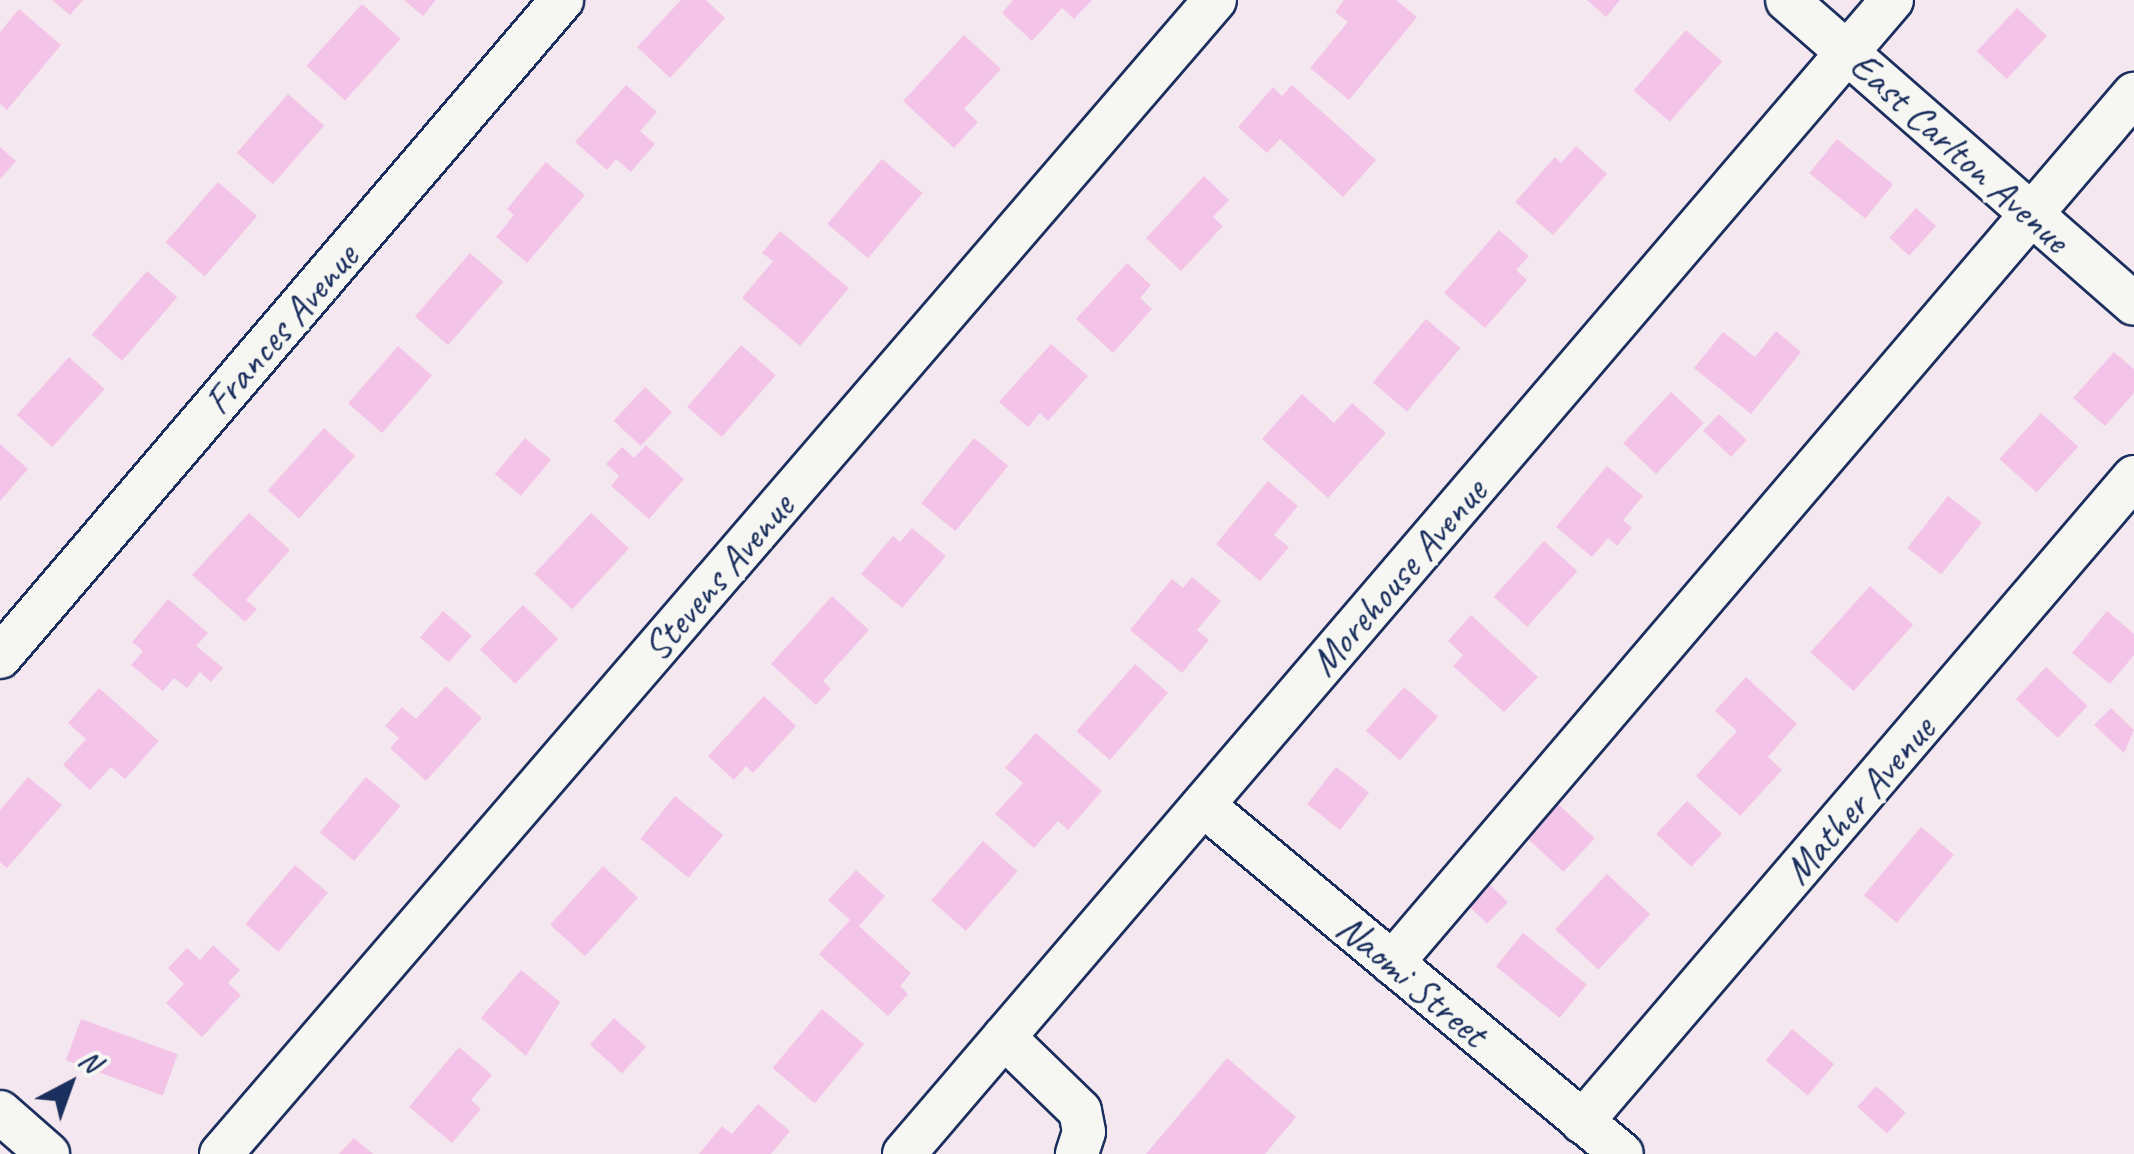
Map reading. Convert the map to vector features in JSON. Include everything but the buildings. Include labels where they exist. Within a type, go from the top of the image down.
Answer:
[{"type":"street","name":"Frances Avenue","points":[[0,657],[562,0]]},
{"type":"street","name":"Stevens Avenue","points":[[221,1154],[1215,0]]},
{"type":"street","name":"East Carlton Avenue","points":[[1786,0],[2134,304]]},
{"type":"street","name":"Morehouse Avenue","points":[[904,1154],[1892,0]]},
{"type":"street","points":[[1392,963],[2134,94]]},
{"type":"street","name":"Mather Avenue","points":[[1582,1122],[2134,477]]},
{"type":"street","name":"Naomi Street","points":[[1203,805],[1622,1154]]},
{"type":"street","points":[[1004,1036],[1080,1110],[1084,1132],[1077,1154]]},
{"type":"street","points":[[0,1112],[39,1151]]}]
